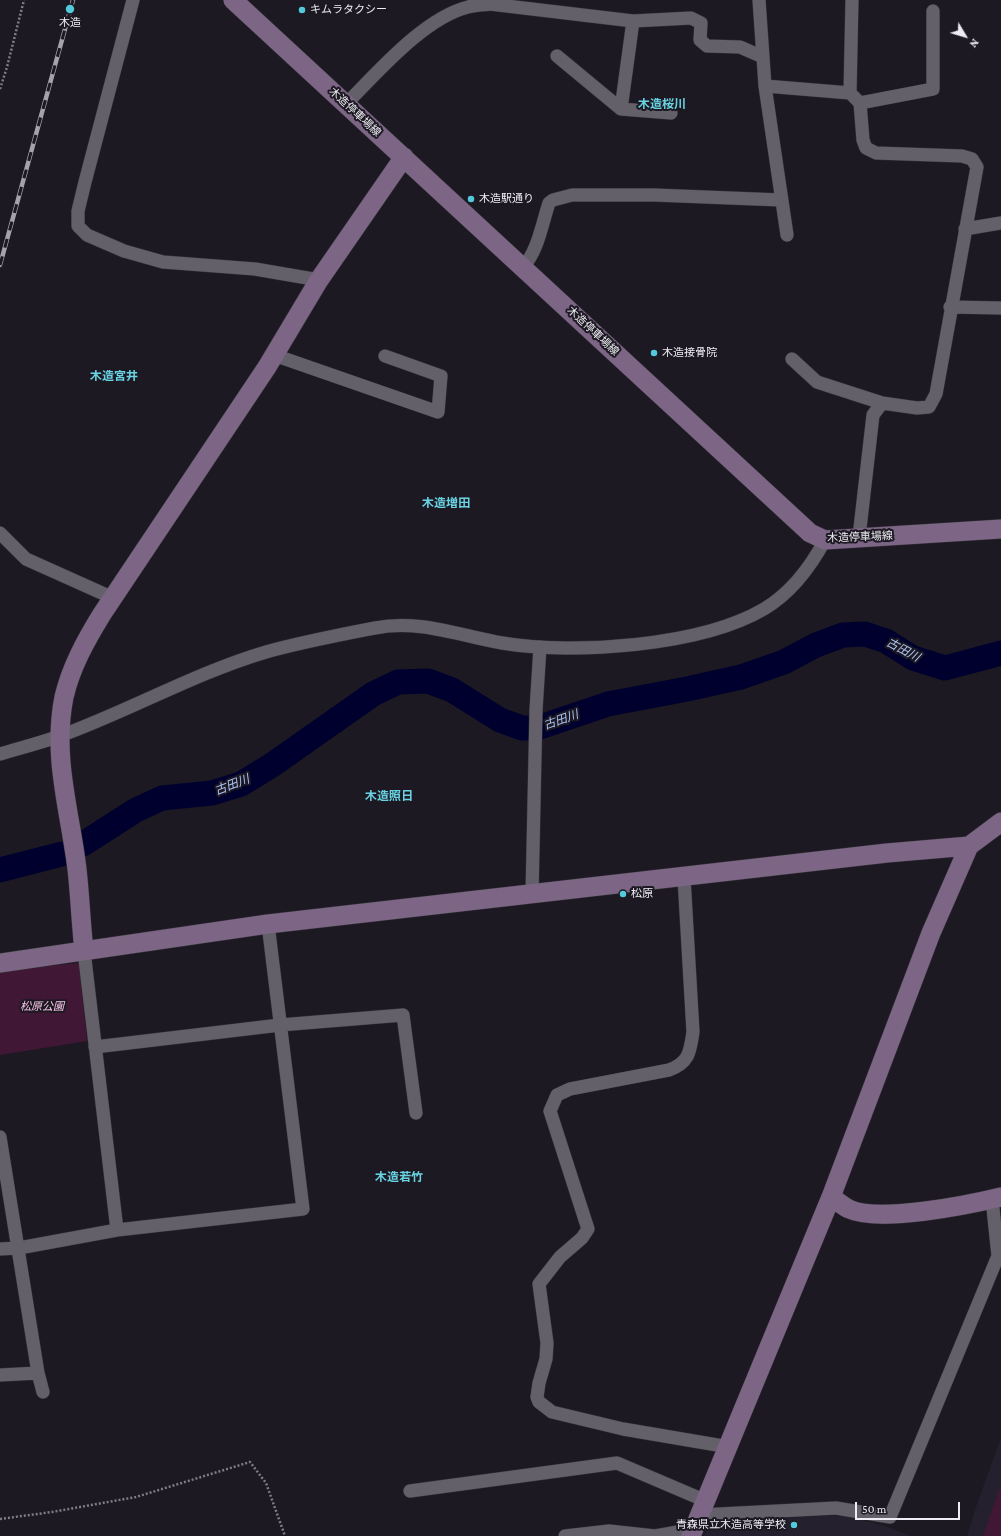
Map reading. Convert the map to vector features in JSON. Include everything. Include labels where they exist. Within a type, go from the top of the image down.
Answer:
[{"type":"street","points":[[134,0],[85,182],[78,211],[78,226],[87,235],[124,252],[163,262],[255,269],[319,280]]},
{"type":"street","name":"木造停車場線","points":[[233,0],[810,533],[825,540],[1001,529]]},
{"type":"street","points":[[759,0],[765,86],[787,235]]},
{"type":"street","points":[[850,93],[852,0]]},
{"type":"street","points":[[346,104],[401,49],[430,26],[468,7],[490,4],[633,21],[691,18],[701,23],[700,40],[707,46],[740,47],[763,56]]},
{"type":"street","points":[[860,103],[933,89],[932,11]]},
{"type":"street","points":[[621,110],[633,21]]},
{"type":"street","points":[[557,56],[621,110],[671,113]]},
{"type":"street","points":[[765,86],[850,93],[860,103],[862,140],[866,148],[876,153],[962,156],[972,159],[977,167],[950,307],[936,394],[929,408],[882,404],[817,382],[792,359]]},
{"type":"street","points":[[117,1230],[84,951],[77,869],[60,770],[60,736],[64,696],[80,651],[113,598],[274,355],[319,280],[404,157]]},
{"type":"street","points":[[523,267],[528,262],[535,247],[549,204],[553,200],[572,195],[654,195],[781,200]]},
{"type":"street","points":[[965,229],[1001,223]]},
{"type":"street","points":[[950,307],[1001,308]]},
{"type":"street","points":[[274,355],[438,412],[441,376],[385,356]]},
{"type":"street","points":[[859,538],[873,415],[882,404]]},
{"type":"street","points":[[0,533],[26,559],[113,598]]},
{"type":"street","points":[[0,754],[60,736],[212,672],[266,652],[379,627],[415,625],[504,643],[564,649],[638,644],[687,636],[736,622],[765,608],[785,593],[814,561],[825,540]]},
{"type":"street","points":[[532,895],[536,710],[540,647]]},
{"type":"street","points":[[698,1520],[831,1197],[928,940],[969,846],[1001,822]]},
{"type":"street","points":[[0,963],[268,924],[684,878],[888,853],[969,846]]},
{"type":"street","points":[[684,878],[693,1032],[690,1050],[680,1066],[669,1070],[570,1089],[557,1095],[550,1111],[588,1229],[582,1238],[560,1257],[539,1284],[547,1343],[546,1359],[539,1383],[538,1397],[539,1402],[552,1412],[623,1428],[729,1447]]},
{"type":"street","points":[[0,1249],[19,1248],[117,1230],[303,1209],[268,924]]},
{"type":"street","points":[[95,1047],[280,1026],[403,1015],[416,1113]]},
{"type":"street","points":[[0,1141],[4,1184],[19,1248],[38,1373],[43,1392]]},
{"type":"street","points":[[565,1536],[609,1531],[655,1536],[698,1520],[836,1508],[890,1517],[998,1256],[997,1198],[946,1208],[872,1214],[850,1209],[831,1197]]},
{"type":"street","points":[[0,1375],[38,1373]]},
{"type":"street","points":[[410,1491],[617,1463],[698,1520]]},
{"type":"path","points":[[0,88],[7,67],[24,0]]},
{"type":"path","points":[[0,1519],[52,1512],[136,1497],[250,1462],[266,1483],[285,1536]]},
{"type":"shaded area","points":[[1001,1438],[1001,1536],[967,1536],[977,1504]]},
{"type":"shaded area","name":"青森県立木造高等学校","points":[[818,1516],[847,1516],[888,1527],[911,1536],[704,1536],[710,1522]]},
{"type":"green space","name":"松原公園","points":[[79,963],[87,1041],[0,1055],[0,971]]},
{"type":"green space","points":[[1001,1484],[1001,1536],[983,1536]]},
{"type":"waterway","name":"古田川","points":[[83,844],[136,810],[162,798],[212,793],[241,784],[272,765],[373,694],[398,682],[428,681],[452,690],[500,720],[522,728],[537,728],[608,704],[741,677],[784,662],[816,645],[843,635],[865,634],[886,641],[913,658],[945,668],[1001,653]]},
{"type":"waterway","name":"古田川","points":[[0,870],[62,854]]},
{"type":"railway","points":[[0,265],[73,0]]},
{"type":"place","name":"木造","points":[[70,9]]},
{"type":"place","name":"キムラタクシー","points":[[302,10]]},
{"type":"place","name":"木造駅通り","points":[[471,199]]},
{"type":"place","name":"木造接骨院","points":[[654,353]]},
{"type":"place","name":"松原","points":[[623,894]]},
{"type":"place","name":"青森県立木造高等学校","points":[[794,1525]]},
{"type":"district","name":"木造桜川","points":[[662,104]]},
{"type":"district","name":"木造宮井","points":[[114,376]]},
{"type":"district","name":"木造増田","points":[[446,503]]},
{"type":"district","name":"木造照日","points":[[389,796]]},
{"type":"district","name":"木造若竹","points":[[399,1177]]}]
